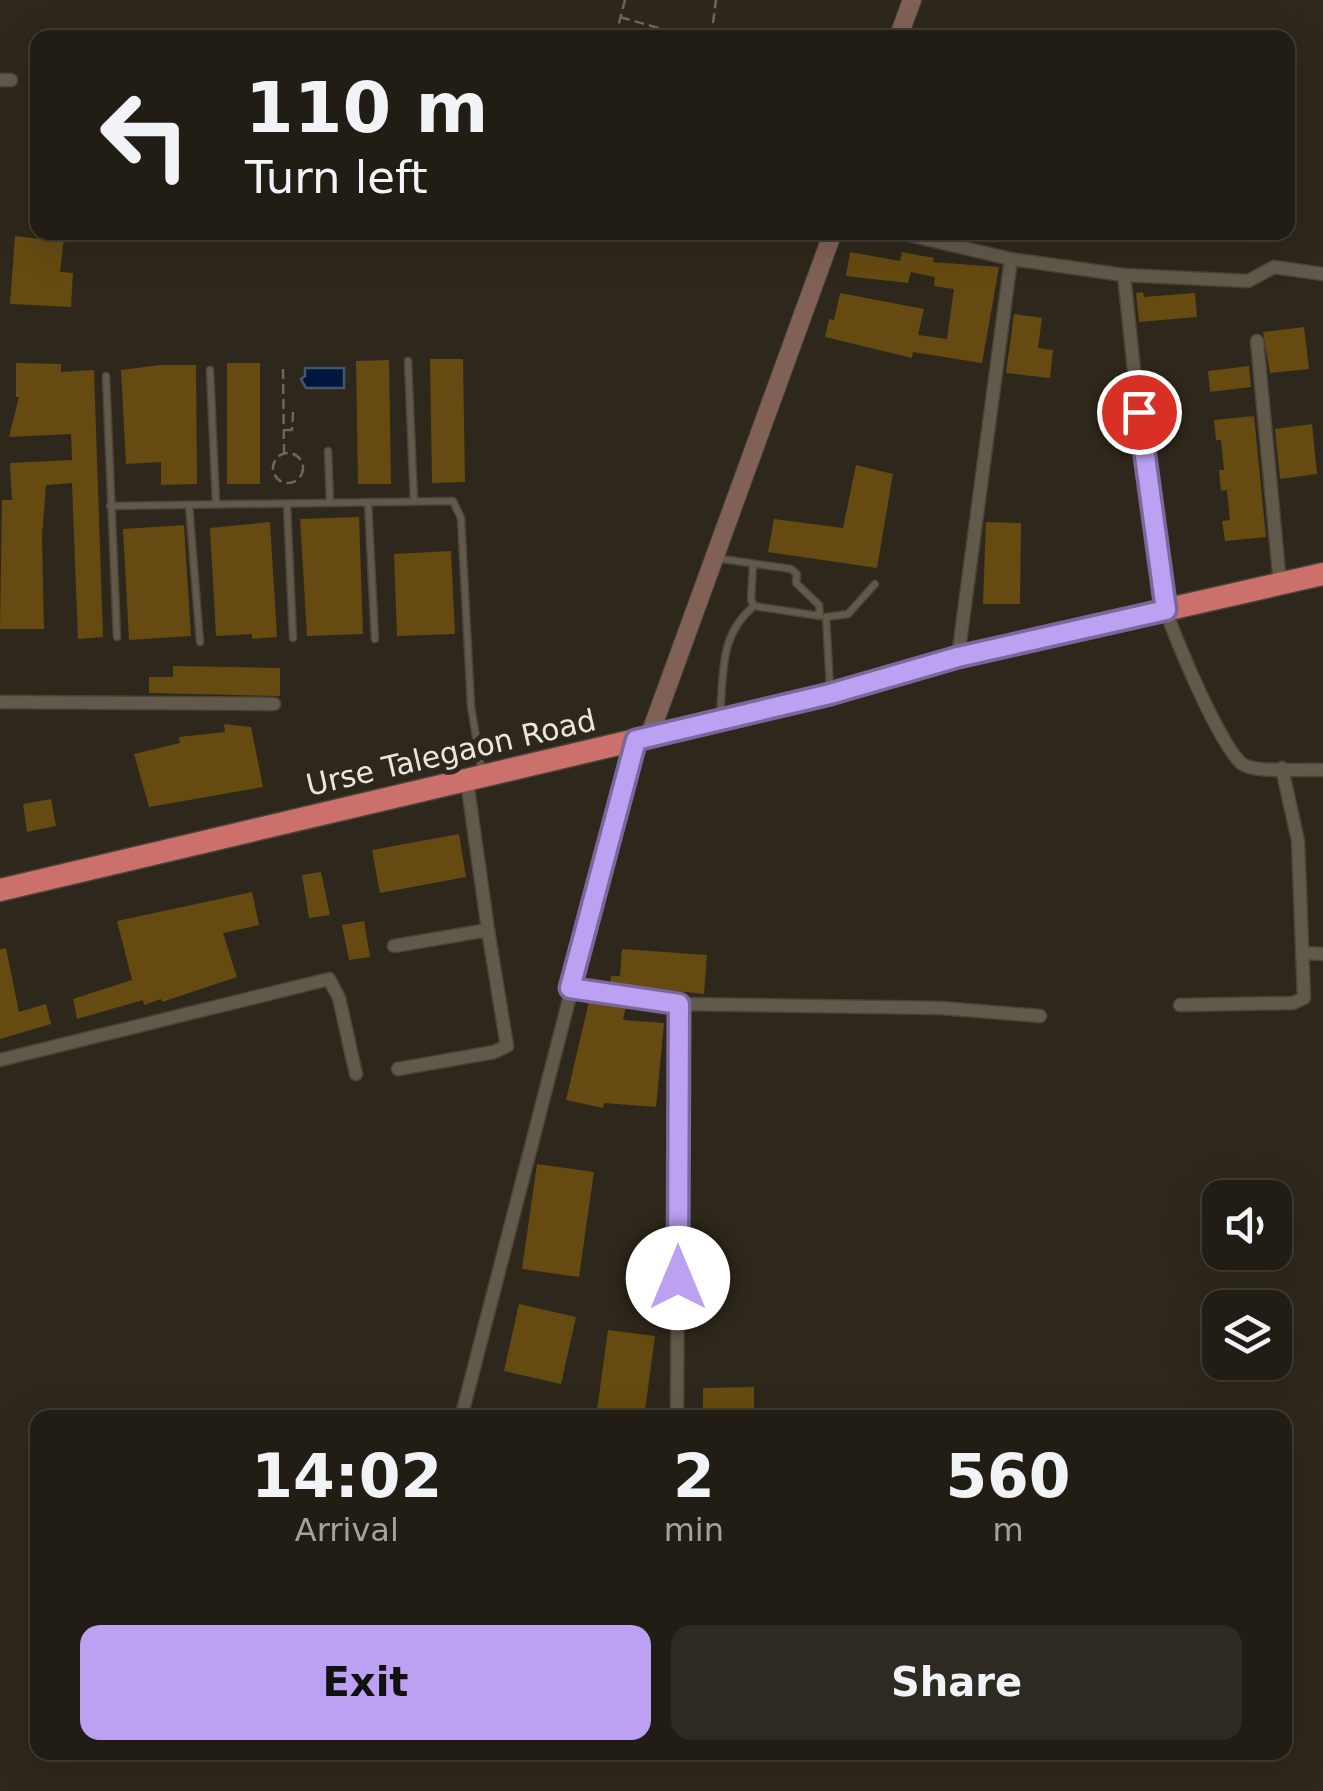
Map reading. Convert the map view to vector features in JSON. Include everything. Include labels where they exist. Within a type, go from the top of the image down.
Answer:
[{"type":"highway","name":"Urse Talegaon Road","points":[[0,890],[830,694],[958,657],[1323,574]]},
{"type":"street","points":[[901,30],[912,0]]},
{"type":"street","points":[[463,1410],[570,988],[642,738],[714,558],[830,240]]},
{"type":"street","points":[[930,240],[1012,259],[1124,275],[1248,281],[1274,268],[1323,274]]},
{"type":"street","points":[[958,657],[1012,259]]},
{"type":"street","points":[[1124,275],[1142,447],[1166,610],[1210,712],[1237,760],[1253,768],[1323,770]]},
{"type":"street","points":[[1257,341],[1280,584]]},
{"type":"street","points":[[0,702],[274,704]]},
{"type":"street","points":[[1180,1005],[1293,1003],[1304,998],[1298,841],[1282,768]]},
{"type":"street","points":[[398,1070],[508,1046],[488,930],[474,779]]},
{"type":"street","points":[[394,946],[488,930]]},
{"type":"street","points":[[1302,953],[1323,954]]},
{"type":"street","points":[[0,1060],[329,979],[339,998],[356,1074]]},
{"type":"street","points":[[570,988],[679,1004],[941,1008],[1040,1016]]},
{"type":"street","points":[[677,1410],[679,1004]]},
{"type":"lane","points":[[408,360],[414,500]]},
{"type":"lane","points":[[210,370],[216,504]]},
{"type":"lane","points":[[106,376],[117,637]]},
{"type":"lane","points":[[328,451],[330,503]]},
{"type":"lane","points":[[110,506],[453,501],[458,509],[474,779]]},
{"type":"lane","points":[[368,502],[375,640]]},
{"type":"lane","points":[[286,504],[293,638]]},
{"type":"lane","points":[[189,505],[200,642]]},
{"type":"lane","points":[[714,558],[791,569],[797,574],[796,584],[819,605],[823,616],[830,694]]},
{"type":"lane","points":[[753,564],[754,606]]},
{"type":"lane","points":[[720,720],[730,634],[738,619],[754,606],[823,616],[848,614],[875,584]]},
{"type":"path","points":[[617,30],[625,0]]},
{"type":"path","points":[[712,30],[716,0]]},
{"type":"path","points":[[620,17],[665,30]]},
{"type":"path","points":[[282,370],[284,454]]},
{"type":"path","points":[[283,430],[292,430],[293,412]]},
{"type":"path","points":[[284,454],[299,458],[303,468],[300,478],[290,484],[279,481],[273,471],[275,460],[284,454]]},
{"type":"water","points":[[305,368],[344,368],[344,388],[306,388],[301,379]]},
{"type":"building","points":[[15,236],[64,240],[60,272],[73,273],[71,307],[10,304]]},
{"type":"building","points":[[850,252],[900,261],[902,252],[934,258],[933,262],[999,267],[982,363],[913,352],[912,358],[825,337],[829,319],[834,320],[840,293],[924,309],[918,335],[947,339],[954,289],[934,286],[935,277],[911,272],[908,283],[846,276]]},
{"type":"building","points":[[1143,292],[1144,297],[1195,293],[1197,317],[1139,322],[1136,293]]},
{"type":"building","points":[[1014,314],[1042,318],[1038,348],[1053,350],[1050,378],[1006,373]]},
{"type":"building","points":[[1304,327],[1309,369],[1270,373],[1263,332]]},
{"type":"building","points":[[430,359],[463,359],[465,482],[432,483]]},
{"type":"building","points":[[389,360],[391,484],[358,484],[356,361]]},
{"type":"building","points":[[16,363],[61,364],[61,372],[94,370],[103,637],[78,639],[72,483],[46,485],[42,536],[44,629],[0,629],[2,500],[12,500],[10,463],[72,460],[71,434],[9,437],[19,397]]},
{"type":"building","points":[[227,363],[260,363],[260,484],[227,484]]},
{"type":"building","points":[[196,365],[197,484],[161,485],[161,462],[126,464],[121,370]]},
{"type":"building","points":[[1249,366],[1251,387],[1210,392],[1208,371]]},
{"type":"building","points":[[1254,416],[1266,537],[1225,541],[1222,521],[1230,520],[1227,490],[1221,491],[1219,470],[1224,470],[1214,420]]},
{"type":"building","points":[[1312,424],[1317,474],[1280,479],[1275,429]]},
{"type":"building","points":[[856,465],[893,474],[877,568],[768,552],[774,519],[843,528]]},
{"type":"building","points":[[359,517],[363,634],[307,636],[300,519]]},
{"type":"building","points":[[270,522],[277,637],[216,636],[210,528]]},
{"type":"building","points":[[986,522],[1021,523],[1020,604],[983,604]]},
{"type":"building","points":[[184,525],[191,636],[129,640],[123,529]]},
{"type":"building","points":[[451,551],[455,634],[397,636],[394,554]]},
{"type":"building","points":[[173,666],[280,668],[280,696],[149,693],[149,677],[173,677]]},
{"type":"building","points":[[224,724],[251,727],[263,787],[149,807],[134,754],[180,743],[179,737],[225,732]]},
{"type":"building","points":[[51,799],[56,826],[27,832],[23,804]]},
{"type":"building","points":[[459,834],[466,877],[380,893],[372,850]]},
{"type":"building","points":[[321,872],[330,915],[309,918],[302,875]]},
{"type":"building","points":[[252,892],[259,925],[223,933],[237,977],[162,1002],[161,999],[144,1005],[143,1000],[77,1019],[73,999],[132,980],[117,921]]},
{"type":"building","points":[[364,921],[370,957],[349,960],[342,925]]},
{"type":"building","points":[[6,948],[19,1012],[46,1004],[51,1024],[0,1039],[0,949]]},
{"type":"building","points":[[622,949],[707,955],[704,994],[610,984],[611,976],[620,976]]},
{"type":"building","points":[[589,1001],[626,1006],[623,1020],[664,1023],[656,1107],[604,1103],[603,1108],[566,1100]]},
{"type":"building","points":[[537,1164],[594,1172],[579,1277],[522,1269]]},
{"type":"building","points":[[519,1304],[576,1317],[561,1384],[504,1371]]},
{"type":"building","points":[[608,1330],[655,1336],[645,1410],[597,1410]]},
{"type":"building","points":[[754,1387],[754,1410],[703,1410],[703,1388]]},
{"type":"route","points":[[678,1278],[679,1004],[570,988],[636,740],[830,694],[958,657],[1166,610],[1139,412]]}]
